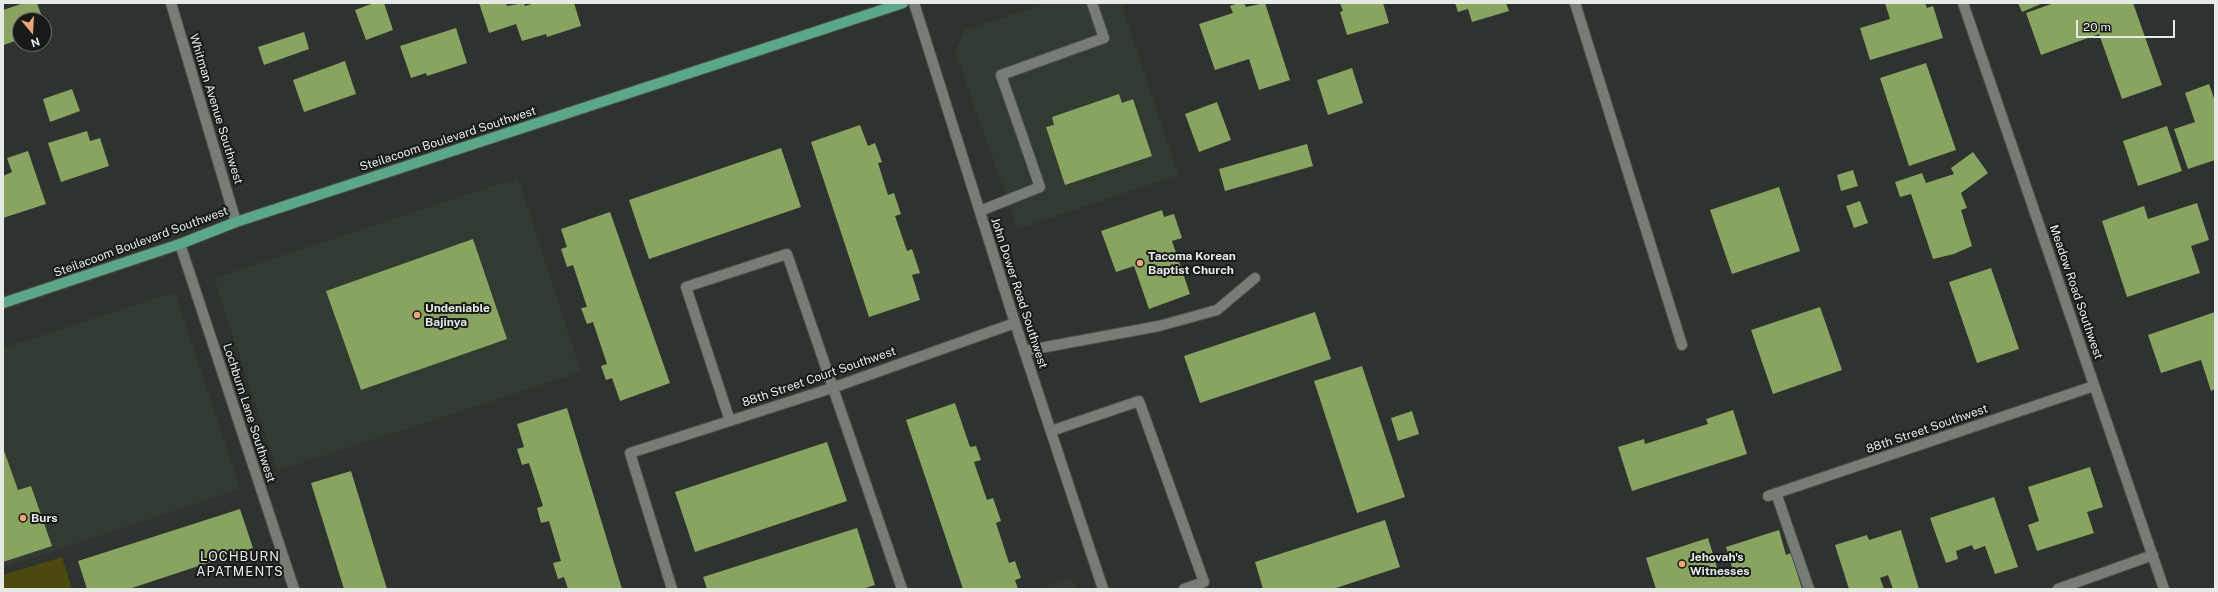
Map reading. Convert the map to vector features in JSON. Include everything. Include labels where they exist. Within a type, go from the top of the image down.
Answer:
[{"type":"main road","name":"Steilacoom Boulevard Southwest","points":[[3,304],[180,244],[236,222],[903,3]]},
{"type":"street","name":"Whitman Avenue Southwest","points":[[171,3],[236,222]]},
{"type":"street","name":"John Dower Road Southwest","points":[[914,3],[1024,351],[1103,589]]},
{"type":"street","points":[[980,211],[1040,187],[1002,75],[1104,38],[1092,3]]},
{"type":"street","points":[[1575,3],[1682,345]]},
{"type":"street","name":"Meadow Road Southwest","points":[[1963,3],[2164,589]]},
{"type":"street","name":"Lochburn Lane Southwest","points":[[180,244],[294,589]]},
{"type":"street","points":[[730,421],[686,287],[787,254],[902,589]]},
{"type":"street","points":[[1024,351],[1159,326],[1217,310],[1255,278]]},
{"type":"street","name":"88th Street Court Southwest","points":[[672,589],[630,452],[832,388],[1015,323]]},
{"type":"street","name":"88th Street Southwest","points":[[1809,589],[1772,494],[2094,386]]},
{"type":"street","points":[[1051,431],[1139,401],[1204,582],[1184,589]]},
{"type":"street","points":[[2058,589],[2152,555]]},
{"type":"shaded area","points":[[1047,3],[1121,3],[1179,175],[1018,229],[955,52],[965,30]]},
{"type":"shaded area","points":[[518,178],[581,372],[277,471],[214,278]]},
{"type":"shaded area","points":[[175,292],[240,489],[3,568],[3,348]]},
{"type":"shaded area","points":[[62,557],[72,589],[3,589],[3,575]]},
{"type":"shaded area","points":[[1069,578],[1074,582],[1076,589],[1037,589]]},
{"type":"building","points":[[24,3],[37,3],[40,12],[12,12],[12,42],[4,45],[3,10]]},
{"type":"building","points":[[374,3],[384,3],[393,30],[366,40],[355,10]]},
{"type":"building","points":[[479,3],[506,3],[507,6],[524,3],[525,6],[535,3],[574,3],[581,26],[547,37],[546,34],[522,41],[516,24],[489,33]]},
{"type":"building","points":[[1238,3],[1244,3],[1246,7],[1265,3],[1290,80],[1259,90],[1249,59],[1215,70],[1199,24],[1233,13],[1230,6]]},
{"type":"building","points":[[1340,3],[1383,3],[1389,23],[1347,35],[1340,12],[1343,11]]},
{"type":"building","points":[[1455,3],[1506,3],[1509,11],[1472,22],[1468,9],[1458,12]]},
{"type":"building","points":[[1885,3],[1925,3],[1927,8],[1933,6],[1943,38],[1870,60],[1860,28],[1890,19]]},
{"type":"building","points":[[2018,3],[2043,3],[2022,12]]},
{"type":"building","points":[[2054,3],[2133,3],[2162,85],[2122,99],[2099,34],[2041,55],[2026,13]]},
{"type":"building","points":[[456,28],[467,63],[427,76],[426,73],[411,78],[400,46]]},
{"type":"building","points":[[304,32],[309,49],[264,65],[258,47]]},
{"type":"building","points":[[345,61],[356,94],[304,112],[293,80]]},
{"type":"building","points":[[1926,63],[1956,150],[1909,166],[1880,78]]},
{"type":"building","points":[[1352,68],[1363,103],[1328,115],[1317,80]]},
{"type":"building","points":[[2209,84],[2215,101],[2215,160],[2188,169],[2174,129],[2195,122],[2185,93]]},
{"type":"building","points":[[72,89],[80,111],[50,122],[43,99]]},
{"type":"building","points":[[1119,94],[1122,103],[1133,99],[1152,156],[1065,185],[1046,127],[1054,125],[1052,117]]},
{"type":"building","points":[[1217,102],[1231,140],[1199,152],[1185,114]]},
{"type":"building","points":[[860,125],[868,146],[875,143],[882,162],[878,163],[888,195],[894,193],[901,214],[895,216],[907,251],[912,249],[920,273],[912,275],[920,300],[869,317],[811,142]]},
{"type":"building","points":[[2167,126],[2182,171],[2138,186],[2123,141]]},
{"type":"building","points":[[87,131],[90,141],[100,138],[109,166],[61,182],[48,143]]},
{"type":"building","points":[[1307,144],[1313,166],[1225,191],[1219,169]]},
{"type":"building","points":[[781,148],[801,207],[649,259],[629,200]]},
{"type":"building","points":[[28,151],[46,204],[3,218],[3,176],[12,172],[7,158]]},
{"type":"building","points":[[1973,152],[1988,173],[1961,193],[1967,208],[1961,210],[1972,246],[1954,254],[1933,259],[1911,194],[1900,197],[1895,182],[1922,173],[1926,183],[1954,174],[1951,168]]},
{"type":"building","points":[[1853,170],[1858,186],[1841,191],[1837,175]]},
{"type":"building","points":[[1779,187],[1800,251],[1732,274],[1710,210]]},
{"type":"building","points":[[1860,201],[1868,223],[1854,228],[1846,206]]},
{"type":"building","points":[[2197,203],[2209,240],[2191,246],[2200,273],[2127,297],[2102,221],[2144,206],[2148,219]]},
{"type":"building","points":[[1162,210],[1164,217],[1174,214],[1182,238],[1172,241],[1190,294],[1149,309],[1134,266],[1116,272],[1101,231]]},
{"type":"building","points":[[610,212],[670,383],[620,401],[612,378],[606,380],[601,366],[607,364],[593,322],[587,324],[581,308],[587,307],[573,265],[567,267],[561,249],[567,247],[561,229]]},
{"type":"building","name":"Undeniable Bajinya","points":[[473,239],[507,339],[361,390],[326,291]]},
{"type":"building","points":[[1991,268],[2019,349],[1977,363],[1949,282]]},
{"type":"building","points":[[1820,307],[1842,370],[1773,394],[1751,330]]},
{"type":"building","points":[[1315,312],[1331,359],[1200,403],[1184,356]]},
{"type":"building","points":[[2215,312],[2215,389],[2211,391],[2201,360],[2161,373],[2148,335]]},
{"type":"building","points":[[1362,366],[1405,497],[1357,513],[1314,381]]},
{"type":"building","points":[[955,403],[970,447],[976,446],[981,460],[974,462],[987,500],[993,498],[1001,521],[996,523],[1009,563],[1015,561],[1021,578],[1015,580],[1018,589],[963,589],[906,420]]},
{"type":"building","points":[[567,408],[622,589],[568,589],[564,577],[558,579],[553,563],[561,561],[549,521],[541,523],[537,508],[543,506],[529,463],[522,465],[517,449],[524,447],[517,424]]},
{"type":"building","points":[[1733,410],[1747,454],[1632,491],[1618,447],[1644,439],[1645,444],[1708,424],[1706,419]]},
{"type":"building","points":[[1412,411],[1419,434],[1398,441],[1391,418]]},
{"type":"building","points":[[827,442],[847,501],[695,552],[675,492]]},
{"type":"building","name":"Burs","points":[[3,448],[18,490],[31,486],[52,546],[3,562]]},
{"type":"building","points":[[2090,467],[2103,507],[2087,512],[2094,533],[2037,551],[2028,525],[2039,521],[2028,487]]},
{"type":"building","points":[[351,471],[387,589],[344,589],[311,483]]},
{"type":"building","points":[[1994,497],[2018,567],[1995,574],[1985,546],[1974,550],[1972,545],[1956,551],[1958,559],[1946,563],[1930,518]]},
{"type":"building","points":[[240,509],[253,548],[129,589],[87,589],[78,561]]},
{"type":"building","points":[[1385,520],[1400,567],[1333,589],[1263,589],[1255,562]]},
{"type":"building","points":[[857,528],[875,585],[862,589],[707,589],[703,577]]},
{"type":"building","name":"Jehovah's Witnesses","points":[[1779,530],[1786,555],[1791,553],[1802,589],[1656,589],[1646,558],[1708,538],[1719,574],[1733,570],[1726,547]]},
{"type":"building","points":[[1901,530],[1919,589],[1893,589],[1888,575],[1880,578],[1884,589],[1849,589],[1835,545],[1867,535],[1869,540]]},
{"type":"place","name":"Tacoma Korean Baptist Church","points":[[1140,263]]},
{"type":"place","name":"Undeniable Bajinya","points":[[417,315]]},
{"type":"place","name":"Burs","points":[[23,518]]},
{"type":"place","name":"Jehovah's Witnesses","points":[[1682,564]]},
{"type":"district","name":"LOCHBURN APATMENTS","points":[[240,564]]}]
